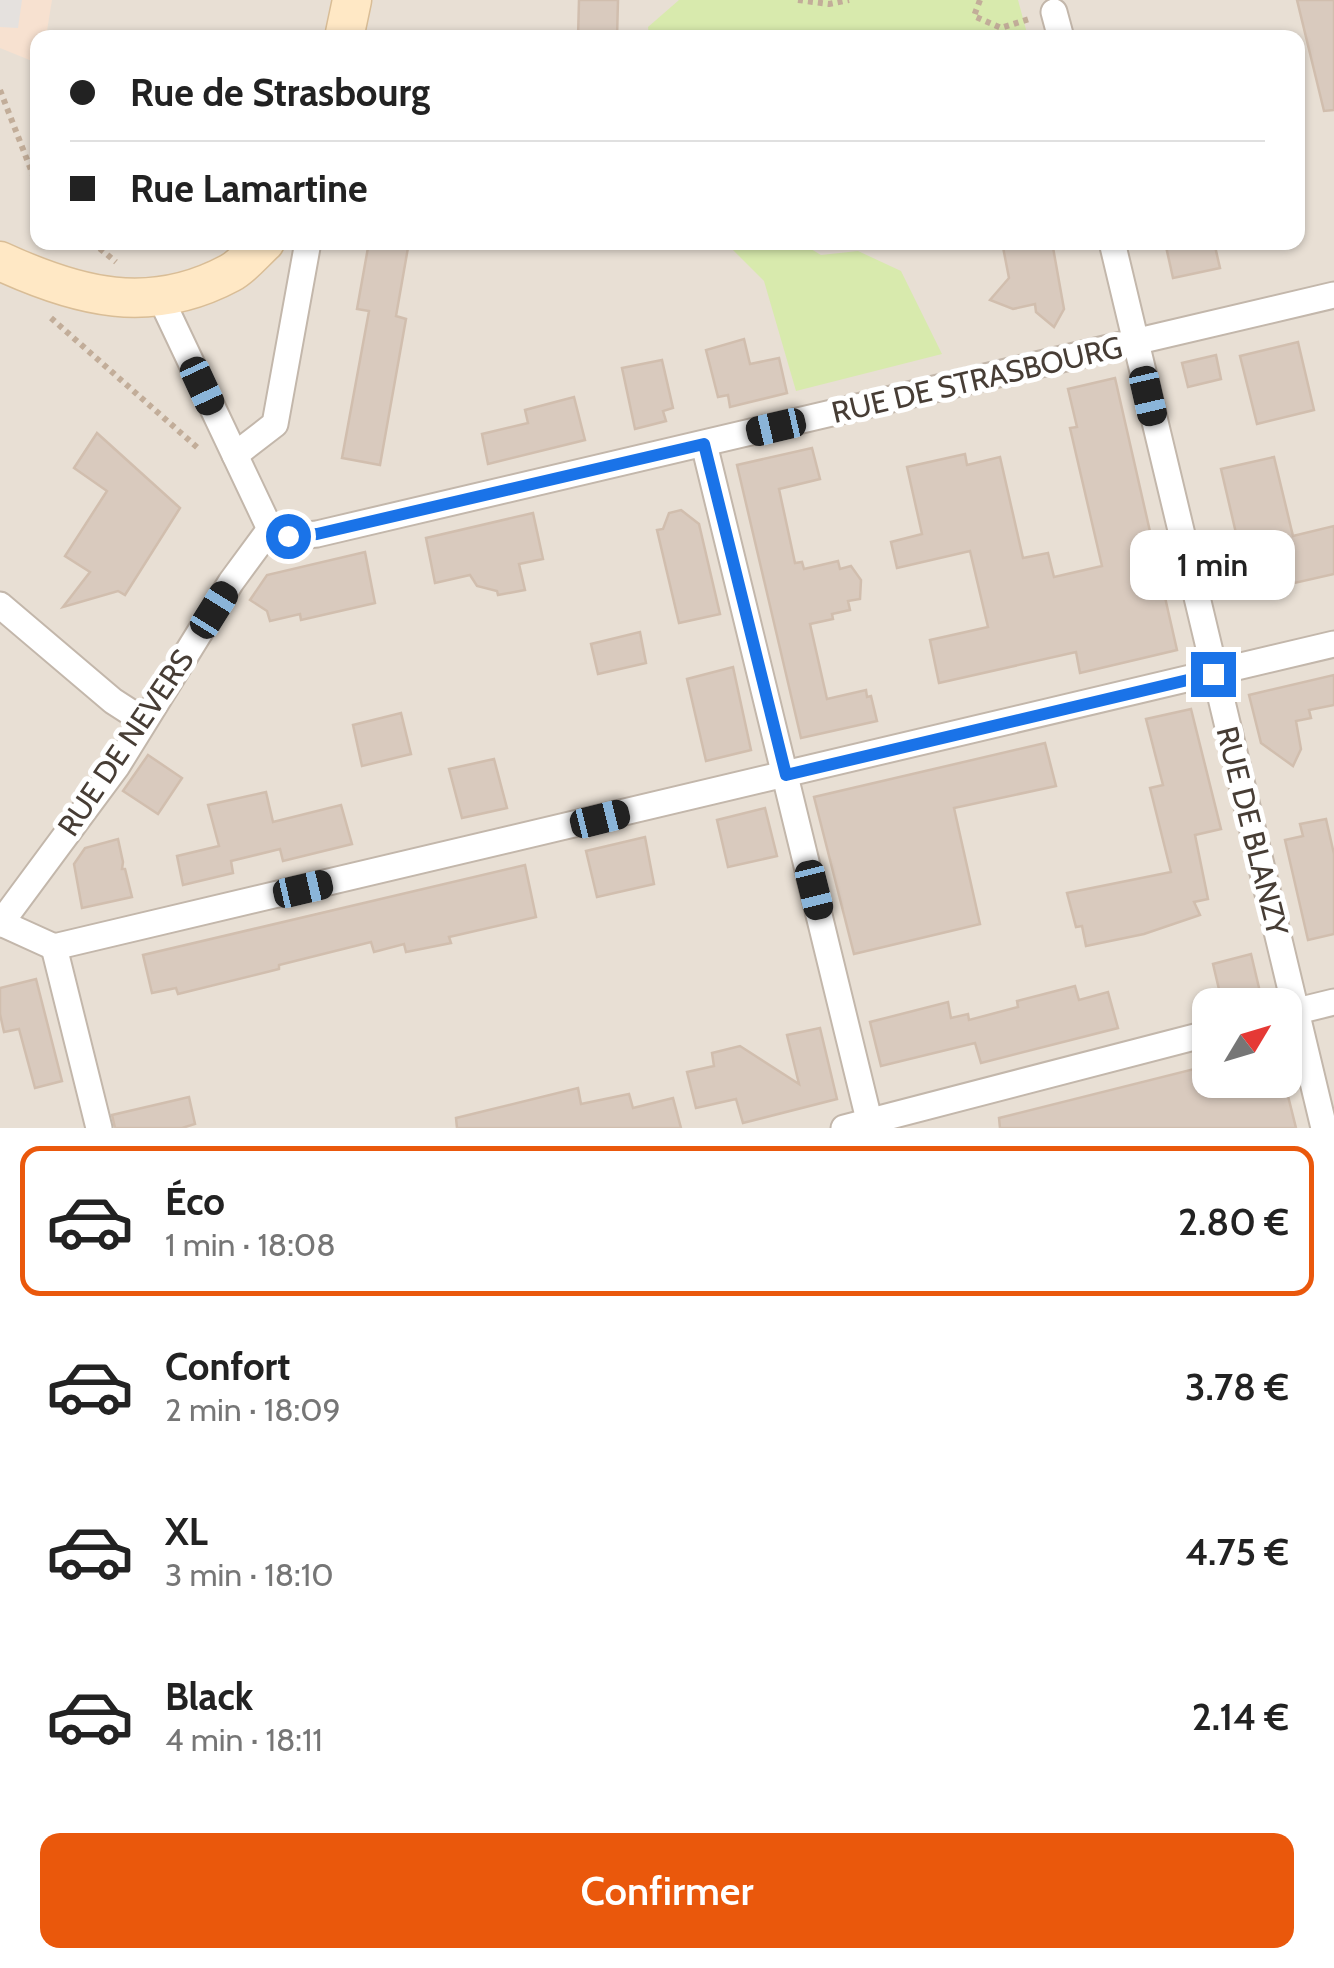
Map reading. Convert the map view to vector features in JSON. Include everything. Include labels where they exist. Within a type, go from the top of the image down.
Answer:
[{"type":"main road","points":[[346,30],[352,0]]},
{"type":"main road","points":[[0,262],[45,282],[90,294],[161,299],[232,272],[256,250]]},
{"type":"street","points":[[1054,12],[1059,30]]},
{"type":"street","points":[[234,454],[275,424],[307,250]]},
{"type":"street","name":"RUE DE BLANZY","points":[[1114,250],[1285,988]]},
{"type":"street","name":"RUE DE STRASBOURG","points":[[270,529],[288,536],[317,534],[1334,295]]},
{"type":"street","points":[[161,299],[270,529]]},
{"type":"street","points":[[704,444],[871,1125]]},
{"type":"street","name":"RUE DE NEVERS","points":[[0,923],[117,766],[231,582],[270,529]]},
{"type":"street","points":[[0,606],[113,701],[144,721]]},
{"type":"street","points":[[0,923],[54,948],[1334,644]]},
{"type":"street","points":[[54,948],[100,1128]]},
{"type":"street","points":[[1302,1009],[1334,1002]]},
{"type":"street","points":[[844,1128],[871,1125],[1192,1038]]},
{"type":"street","name":"RUE DE BLANZY","points":[[1302,1053],[1324,1128]]},
{"type":"path","points":[[798,0],[829,4],[849,0]]},
{"type":"path","points":[[980,0],[974,16],[1002,28],[1054,12]]},
{"type":"path","points":[[0,90],[30,167]]},
{"type":"path","points":[[102,250],[121,266]]},
{"type":"path","points":[[46,312],[206,454]]},
{"type":"shaded area","points":[[0,0],[1334,0],[1334,1128],[0,1128]]},
{"type":"shaded area","points":[[0,0],[52,0],[47,30],[30,30],[30,60],[0,48]]},
{"type":"shaded area","points":[[0,0],[22,0],[18,28],[0,27]]},
{"type":"green space","points":[[679,0],[1018,0],[1026,30],[648,30]]},
{"type":"green space","points":[[733,250],[813,250],[821,255],[858,251],[901,271],[942,354],[796,391],[764,281]]},
{"type":"building","points":[[579,0],[618,0],[617,30],[578,30]]},
{"type":"building","points":[[1297,0],[1334,0],[1334,110],[1324,111]]},
{"type":"building","points":[[368,250],[408,250],[396,316],[406,319],[380,465],[342,458],[369,311],[357,309]]},
{"type":"building","points":[[1004,250],[1053,250],[1064,309],[1054,327],[1036,312],[1035,304],[1013,309],[990,300],[1009,278]]},
{"type":"building","points":[[1167,250],[1216,250],[1220,268],[1173,278]]},
{"type":"building","points":[[744,339],[750,364],[779,358],[787,393],[730,407],[728,395],[718,397],[706,350]]},
{"type":"building","points":[[1298,342],[1314,410],[1257,424],[1240,356]]},
{"type":"building","points":[[1216,355],[1221,379],[1188,387],[1182,363]]},
{"type":"building","points":[[662,360],[673,408],[663,411],[666,421],[635,429],[622,368]]},
{"type":"building","points":[[1115,378],[1177,650],[1080,673],[1076,652],[939,683],[930,640],[988,627],[970,551],[897,568],[891,542],[922,534],[907,467],[965,454],[967,465],[1000,457],[1023,558],[1048,553],[1054,577],[1102,566],[1070,428],[1077,427],[1068,389]]},
{"type":"building","points":[[574,397],[585,440],[488,464],[482,434],[528,423],[525,410]]},
{"type":"building","points":[[97,433],[180,508],[125,595],[118,591],[63,607],[90,572],[65,556],[107,491],[74,468]]},
{"type":"building","points":[[812,448],[820,479],[779,489],[795,563],[802,562],[804,569],[838,561],[840,569],[851,566],[861,580],[860,599],[848,601],[850,610],[810,624],[827,699],[866,690],[877,721],[801,738],[737,465]]},
{"type":"building","points":[[1274,457],[1293,536],[1334,526],[1334,574],[1250,593],[1221,469]]},
{"type":"building","points":[[681,510],[699,524],[720,614],[679,623],[657,530],[663,529],[669,513]]},
{"type":"building","points":[[533,513],[543,559],[519,564],[525,590],[498,595],[497,591],[477,586],[470,575],[435,583],[426,538]]},
{"type":"building","points":[[365,552],[375,603],[301,620],[300,614],[270,621],[267,611],[250,600],[267,575]]},
{"type":"building","points":[[640,632],[646,663],[598,674],[591,644]]},
{"type":"building","points":[[733,667],[751,750],[706,761],[687,679]]},
{"type":"building","points":[[1334,675],[1334,705],[1309,710],[1311,718],[1296,721],[1301,749],[1293,766],[1261,743],[1249,695]]},
{"type":"building","points":[[1191,709],[1221,829],[1195,835],[1208,899],[1194,902],[1200,915],[1144,934],[1086,946],[1082,926],[1076,927],[1067,893],[1171,872],[1150,788],[1163,785],[1146,719]]},
{"type":"building","points":[[401,713],[411,754],[362,766],[353,725]]},
{"type":"building","points":[[1045,743],[1056,786],[954,808],[980,924],[854,954],[814,797]]},
{"type":"building","points":[[148,755],[182,778],[158,814],[123,791]]},
{"type":"building","points":[[494,759],[507,808],[462,818],[449,769]]},
{"type":"building","points":[[266,792],[273,822],[341,805],[352,844],[283,861],[280,849],[231,861],[233,873],[183,885],[177,856],[219,846],[208,805]]},
{"type":"building","points":[[765,808],[777,856],[728,867],[717,820]]},
{"type":"building","points":[[1326,819],[1334,854],[1334,934],[1308,940],[1285,840],[1303,836],[1300,824]]},
{"type":"building","points":[[645,837],[654,884],[597,897],[586,851]]},
{"type":"building","points":[[118,839],[122,869],[132,897],[82,908],[74,864],[85,848]]},
{"type":"building","points":[[525,865],[536,917],[449,937],[451,943],[406,952],[404,944],[374,952],[371,942],[178,994],[176,988],[152,993],[143,955]]},
{"type":"building","points":[[1251,954],[1259,988],[1219,988],[1213,964]]},
{"type":"building","points":[[36,979],[62,1081],[35,1088],[19,1029],[4,1032],[0,988]]},
{"type":"building","points":[[1075,986],[1079,1000],[1108,992],[1118,1028],[981,1063],[975,1043],[881,1066],[870,1022],[948,1002],[951,1018],[968,1014],[969,1020],[1018,1007],[1017,1001]]},
{"type":"building","points":[[820,1028],[837,1099],[743,1123],[736,1099],[696,1108],[687,1072],[714,1066],[712,1053],[740,1046],[799,1084],[787,1035]]},
{"type":"building","points":[[1192,1070],[1192,1098],[1288,1098],[1296,1128],[1000,1128],[999,1118]]},
{"type":"building","points":[[578,1088],[581,1104],[629,1094],[633,1108],[673,1098],[681,1128],[457,1128],[456,1118]]},
{"type":"building","points":[[189,1097],[195,1124],[182,1128],[115,1128],[112,1115]]},
{"type":"route","points":[[288,536],[317,534],[704,444],[786,775],[1213,674]]}]
